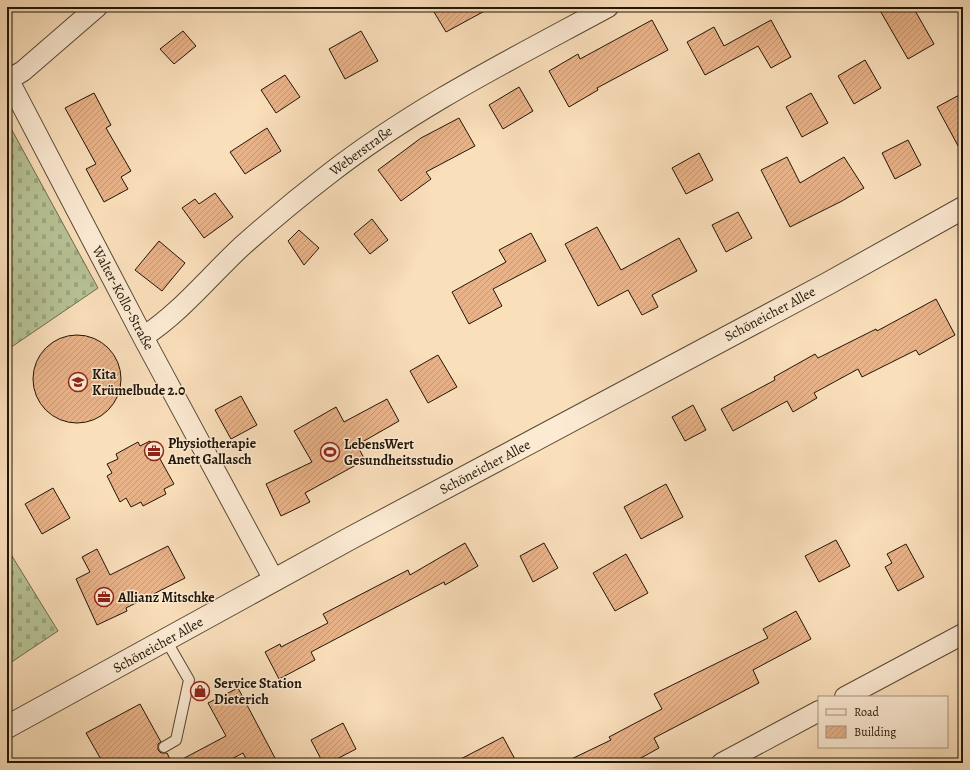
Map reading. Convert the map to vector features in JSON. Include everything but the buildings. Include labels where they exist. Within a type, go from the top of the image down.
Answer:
[{"type":"street","points":[[8,79],[23,72],[97,7]]},
{"type":"street","name":"Weberstraße","points":[[143,337],[164,324],[241,247],[293,202],[374,140],[418,111],[463,85],[608,7]]},
{"type":"street","name":"Walter-Kollo-Straße","points":[[8,79],[143,337],[274,580]]},
{"type":"street","name":"Schöneicher Allee","points":[[7,727],[274,580],[827,284],[963,208]]},
{"type":"street","points":[[847,696],[963,634]]},
{"type":"street","points":[[722,763],[818,712]]},
{"type":"lane","points":[[164,747],[176,740],[189,680],[166,640]]},
{"type":"green space","points":[[7,121],[98,288],[7,350]]},
{"type":"green space","points":[[7,548],[58,631],[7,665]]},
{"type":"place","name":"Kita Krümelbude 2.0","points":[[78,382]]},
{"type":"place","name":"Physiotherapie Anett Gallasch","points":[[154,451]]},
{"type":"place","name":"LebensWert Gesundheitsstudio","points":[[330,452]]},
{"type":"place","name":"Allianz Mitschke","points":[[104,597]]},
{"type":"place","name":"Service Station Dieterich","points":[[200,691]]}]
